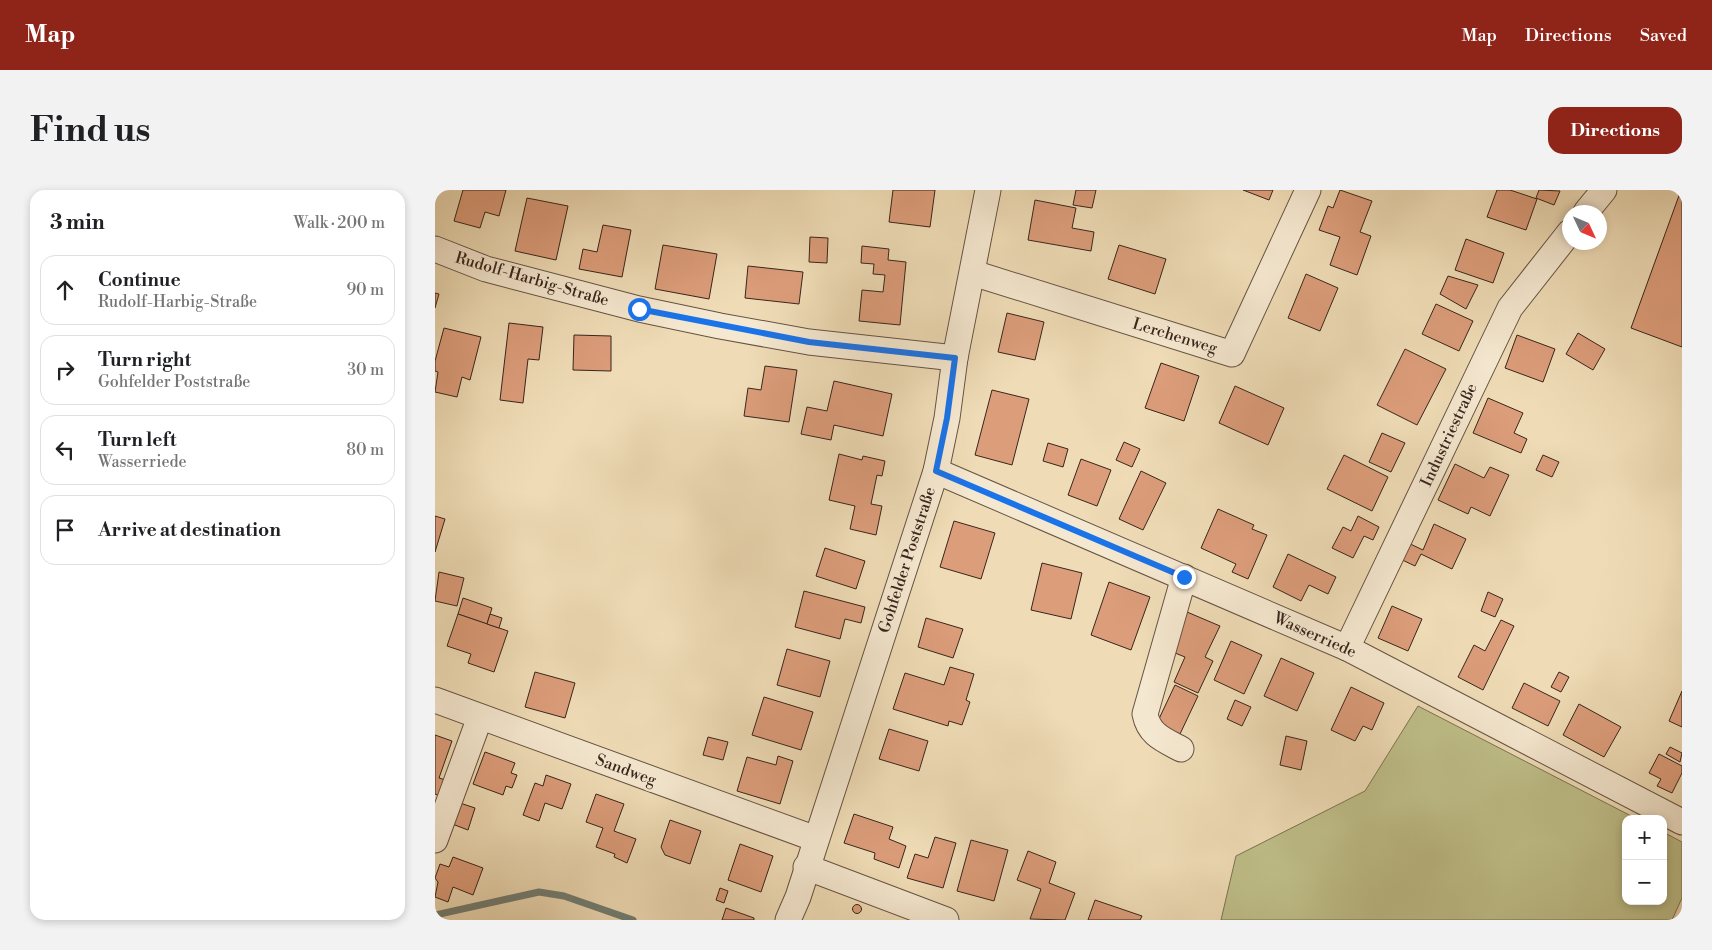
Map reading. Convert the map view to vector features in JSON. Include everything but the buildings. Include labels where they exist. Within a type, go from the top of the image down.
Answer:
[{"type":"street","name":"Gohfelder Poststraße","points":[[788,920],[936,471],[947,418],[955,358],[988,190]]},
{"type":"street","name":"Lerchenweg","points":[[973,273],[1232,354],[1308,190]]},
{"type":"street","points":[[1592,205],[1604,190]]},
{"type":"street","name":"Industriestraße","points":[[1347,648],[1510,308],[1562,242]]},
{"type":"street","name":"Rudolf-Harbig-Straße","points":[[435,250],[486,269],[639,309],[711,324],[809,342],[955,358]]},
{"type":"street","name":"Wasserriede","points":[[936,471],[1347,648],[1682,822]]},
{"type":"street","points":[[1181,749],[1155,736],[1147,726],[1145,714],[1184,577]]},
{"type":"street","name":"Sandweg","points":[[435,700],[816,839]]},
{"type":"street","points":[[435,840],[480,716]]},
{"type":"street","points":[[806,867],[946,920]]},
{"type":"green space","points":[[1418,706],[1629,815],[1622,815],[1622,905],[1667,905],[1667,834],[1682,842],[1682,898],[1672,920],[1221,920],[1236,856],[1365,791]]},
{"type":"waterway","points":[[435,915],[539,892],[564,896],[633,920]]},
{"type":"route","points":[[639,309],[809,342],[955,358],[947,418],[936,471],[1184,577]]}]
